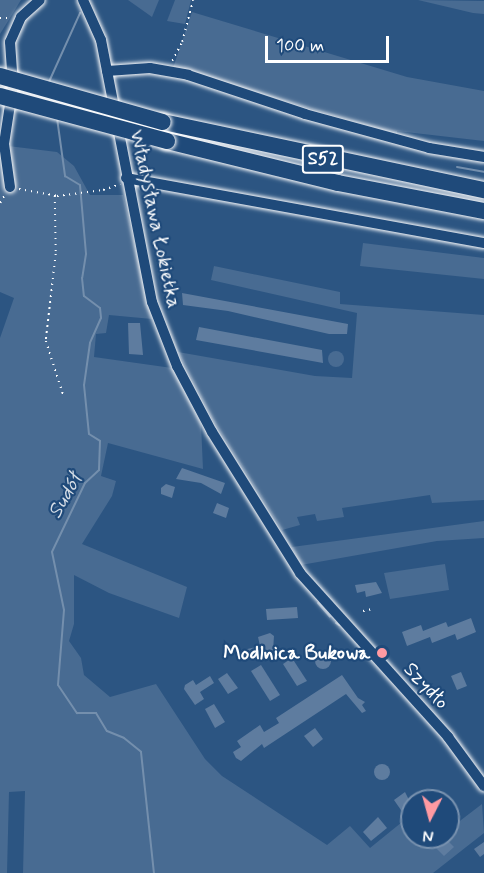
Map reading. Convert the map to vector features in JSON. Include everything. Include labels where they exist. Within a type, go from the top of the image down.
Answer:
[{"type":"highway","name":"S52","points":[[0,76],[163,122],[484,190]]},
{"type":"highway","name":"S52","points":[[0,96],[167,141],[338,183],[484,211]]},
{"type":"street","points":[[10,187],[4,144],[13,85],[10,42],[21,17],[40,0]]},
{"type":"street","name":"Władysława Łokietka","points":[[83,0],[100,40],[152,302],[177,366],[212,432],[300,573],[337,615]]},
{"type":"street","points":[[107,71],[150,68],[189,75],[305,114],[429,148],[484,157]]},
{"type":"street","points":[[126,179],[484,243]]},
{"type":"street","name":"Szydło","points":[[337,615],[431,717],[484,786]]},
{"type":"path","points":[[176,53],[193,0]]},
{"type":"path","points":[[10,187],[55,196],[84,194],[126,179]]},
{"type":"path","points":[[55,196],[56,254],[46,342],[64,397]]},
{"type":"path","points":[[363,611],[372,609]]},
{"type":"shaded area","points":[[0,0],[21,0],[0,34]]},
{"type":"shaded area","points":[[128,0],[159,0],[152,17]]},
{"type":"shaded area","points":[[175,0],[191,0],[185,24],[167,21]]},
{"type":"shaded area","points":[[418,0],[484,1],[484,14],[473,13]]},
{"type":"shaded area","points":[[192,12],[407,77],[484,91],[484,141],[397,131],[397,134],[173,68]]},
{"type":"shaded area","points":[[0,145],[57,152],[74,166],[90,195],[123,195],[152,319],[109,315],[106,333],[96,334],[94,357],[172,368],[201,424],[203,469],[108,443],[101,476],[116,481],[112,496],[82,544],[187,587],[179,618],[109,593],[74,575],[74,624],[69,641],[81,658],[84,675],[110,697],[156,684],[205,759],[222,776],[327,845],[350,826],[370,848],[400,824],[400,849],[460,849],[460,821],[482,804],[484,833],[433,873],[23,873],[25,791],[9,792],[7,873],[0,873],[0,338],[14,298],[0,292]]},
{"type":"shaded area","points":[[363,243],[484,258],[484,279],[360,266]]},
{"type":"shaded area","points":[[214,266],[340,292],[340,304],[484,315],[484,500],[432,503],[430,495],[342,508],[344,517],[317,521],[315,514],[297,517],[300,525],[282,530],[213,420],[178,352],[315,376],[352,378],[357,313],[211,280]]},
{"type":"shaded area","points":[[336,351],[342,353],[344,359],[342,365],[336,367],[330,365],[328,359],[330,353]]},
{"type":"shaded area","points":[[484,521],[484,538],[437,541],[301,565],[292,547]]},
{"type":"shaded area","points":[[445,564],[449,590],[390,599],[384,573]]},
{"type":"building","points":[[182,293],[348,324],[347,334],[329,334],[228,311],[183,305]]},
{"type":"building","points":[[128,323],[140,323],[143,355],[129,354]]},
{"type":"building","points":[[199,327],[322,350],[323,363],[196,340]]},
{"type":"building","points":[[182,468],[225,483],[221,494],[201,483],[176,479]]},
{"type":"building","points":[[166,484],[175,487],[172,498],[161,494],[161,488]]},
{"type":"building","points":[[217,503],[229,508],[226,518],[213,513]]},
{"type":"building","points":[[376,582],[382,593],[366,597],[365,591],[357,593],[355,585]]},
{"type":"building","points":[[297,607],[298,618],[267,620],[266,609]]},
{"type":"building","points":[[471,618],[476,632],[457,640],[455,634],[432,643],[430,637],[407,646],[402,632],[421,625],[423,631],[446,622],[448,627]]},
{"type":"building","points":[[270,633],[274,636],[273,651],[245,658],[243,650],[260,646],[258,637]]},
{"type":"building","points":[[323,653],[329,655],[331,661],[329,667],[323,669],[317,667],[315,661],[317,655]]},
{"type":"building","points":[[292,658],[307,681],[297,686],[283,664]]},
{"type":"building","points":[[261,665],[280,695],[270,701],[251,671]]},
{"type":"building","points":[[461,672],[467,686],[457,690],[451,676]]},
{"type":"building","points":[[227,673],[238,688],[228,694],[218,679]]},
{"type":"building","points":[[342,675],[358,698],[365,702],[362,705],[366,711],[362,713],[346,694],[264,748],[262,744],[241,761],[236,758],[233,752],[241,747],[237,741],[260,725],[264,732],[279,723],[276,718]]},
{"type":"building","points":[[210,676],[214,683],[200,692],[204,699],[195,705],[184,689],[185,685],[193,680],[196,685]]},
{"type":"building","points":[[214,704],[225,722],[215,728],[205,709]]},
{"type":"building","points":[[315,728],[323,739],[313,747],[304,736]]},
{"type":"building","points":[[379,764],[385,764],[390,772],[388,778],[379,780],[374,775],[374,769]]},
{"type":"building","points":[[400,796],[400,809],[394,800]]},
{"type":"building","points":[[378,817],[387,828],[371,841],[363,832]]},
{"type":"building","points":[[484,842],[484,854],[480,857],[474,849]]},
{"type":"building","points":[[437,849],[452,849],[444,856]]},
{"type":"waterway","name":"Sudół","points":[[48,84],[80,13]]},
{"type":"waterway","name":"Sudół","points":[[57,118],[65,176],[80,185],[86,254],[82,278],[84,296],[100,308],[101,318],[90,343],[84,385],[89,434],[100,441],[99,470],[85,483],[52,552],[64,610],[58,685],[77,713],[96,713],[107,731],[124,738],[141,752],[154,873]]},
{"type":"waterway","points":[[457,167],[484,172]]},
{"type":"waterway","points":[[318,603],[330,617]]},
{"type":"place","name":"Modlnica Bukowa","points":[[382,653]]}]
